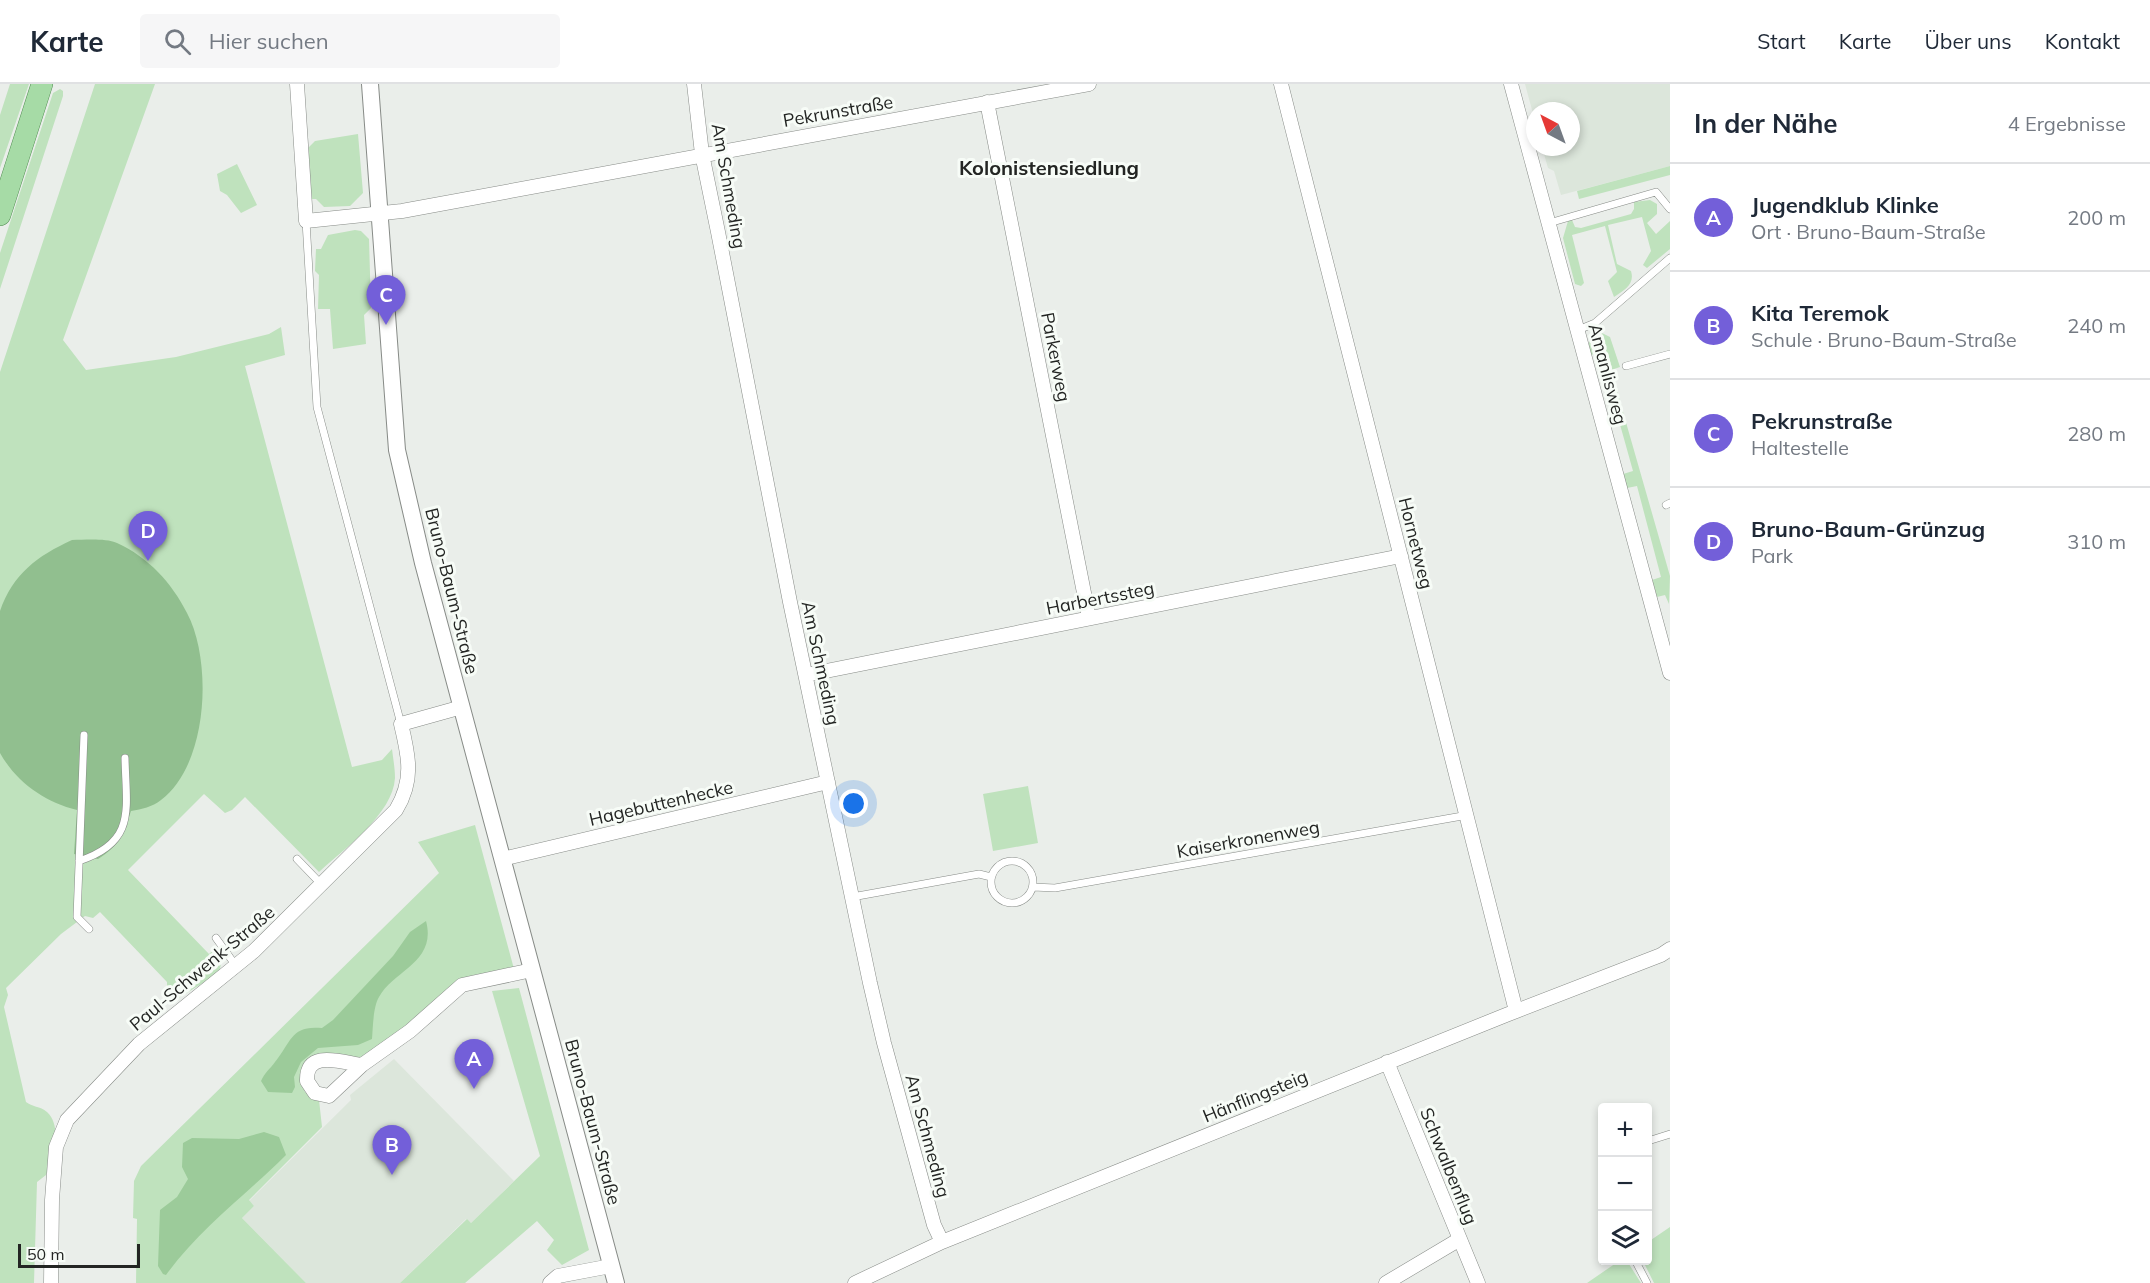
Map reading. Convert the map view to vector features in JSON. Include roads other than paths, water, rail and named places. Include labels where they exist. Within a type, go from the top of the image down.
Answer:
[{"type":"main road","points":[[0,215],[42,86]]},
{"type":"street","points":[[297,84],[306,221],[381,213]]},
{"type":"street","name":"Bruno-Baum-Straße","points":[[370,84],[397,450],[423,563],[616,1283]]},
{"type":"street","name":"Am Schmeding","points":[[694,84],[702,154],[852,897],[884,1043],[934,1226],[942,1242]]},
{"type":"street","name":"Pekrunstraße","points":[[381,213],[987,102],[1052,87],[1089,84]]},
{"type":"street","name":"Hornetweg","points":[[1281,84],[1516,1011]]},
{"type":"street","name":"Amanlisweg","points":[[1511,84],[1670,673]]},
{"type":"street","name":"Parkerweg","points":[[987,102],[1089,618]]},
{"type":"street","name":"Harbertssteg","points":[[806,675],[1401,556]]},
{"type":"street","points":[[402,724],[462,707]]},
{"type":"street","name":"Paul-Schwenk-Straße","points":[[51,1283],[52,1200],[56,1147],[66,1120],[139,1044],[236,966],[322,885],[396,810],[407,791],[408,756],[402,724]]},
{"type":"street","name":"Hagebuttenhecke","points":[[502,859],[828,782]]},
{"type":"street","name":"Hänflingsteig","points":[[855,1283],[942,1242],[1387,1062],[1661,956],[1670,949]]},
{"type":"street","points":[[362,1065],[410,1031],[462,985],[532,970]]},
{"type":"street","name":"Schwalbenflug","points":[[1387,1062],[1479,1283]]},
{"type":"street","points":[[1386,1283],[1460,1239]]},
{"type":"street","points":[[550,1283],[558,1276],[611,1266]]},
{"type":"lane","points":[[1549,223],[1656,192],[1670,209]]},
{"type":"lane","points":[[306,221],[317,407],[402,724]]},
{"type":"lane","points":[[1578,330],[1595,323],[1670,258]]},
{"type":"lane","points":[[1626,366],[1670,354]]},
{"type":"lane","points":[[84,735],[77,917],[89,929]]},
{"type":"lane","points":[[79,861],[109,848],[120,835],[126,812],[124,758]]},
{"type":"lane","name":"Kaiserkronenweg","points":[[1033,887],[1055,888],[1468,815]]},
{"type":"lane","points":[[297,859],[322,885]]},
{"type":"lane","points":[[1017,861],[1030,871],[1033,887],[1023,900],[1007,903],[994,894],[991,877],[1001,864],[1017,861]]},
{"type":"lane","points":[[852,897],[979,874],[991,877]]},
{"type":"lane","points":[[216,938],[236,966]]},
{"type":"lane","points":[[1652,1139],[1670,1134]]},
{"type":"lane","points":[[1638,1265],[1647,1283]]},
{"type":"place","name":"Pekrunstraße","points":[[386,325]]},
{"type":"place","name":"Bruno-Baum-Grünzug","points":[[148,561]]},
{"type":"place","name":"Jugendklub Klinke","points":[[474,1089]]},
{"type":"place","name":"Kita Teremok","points":[[392,1175]]},
{"type":"district","name":"Kolonistensiedlung","points":[[1049,167]]}]
